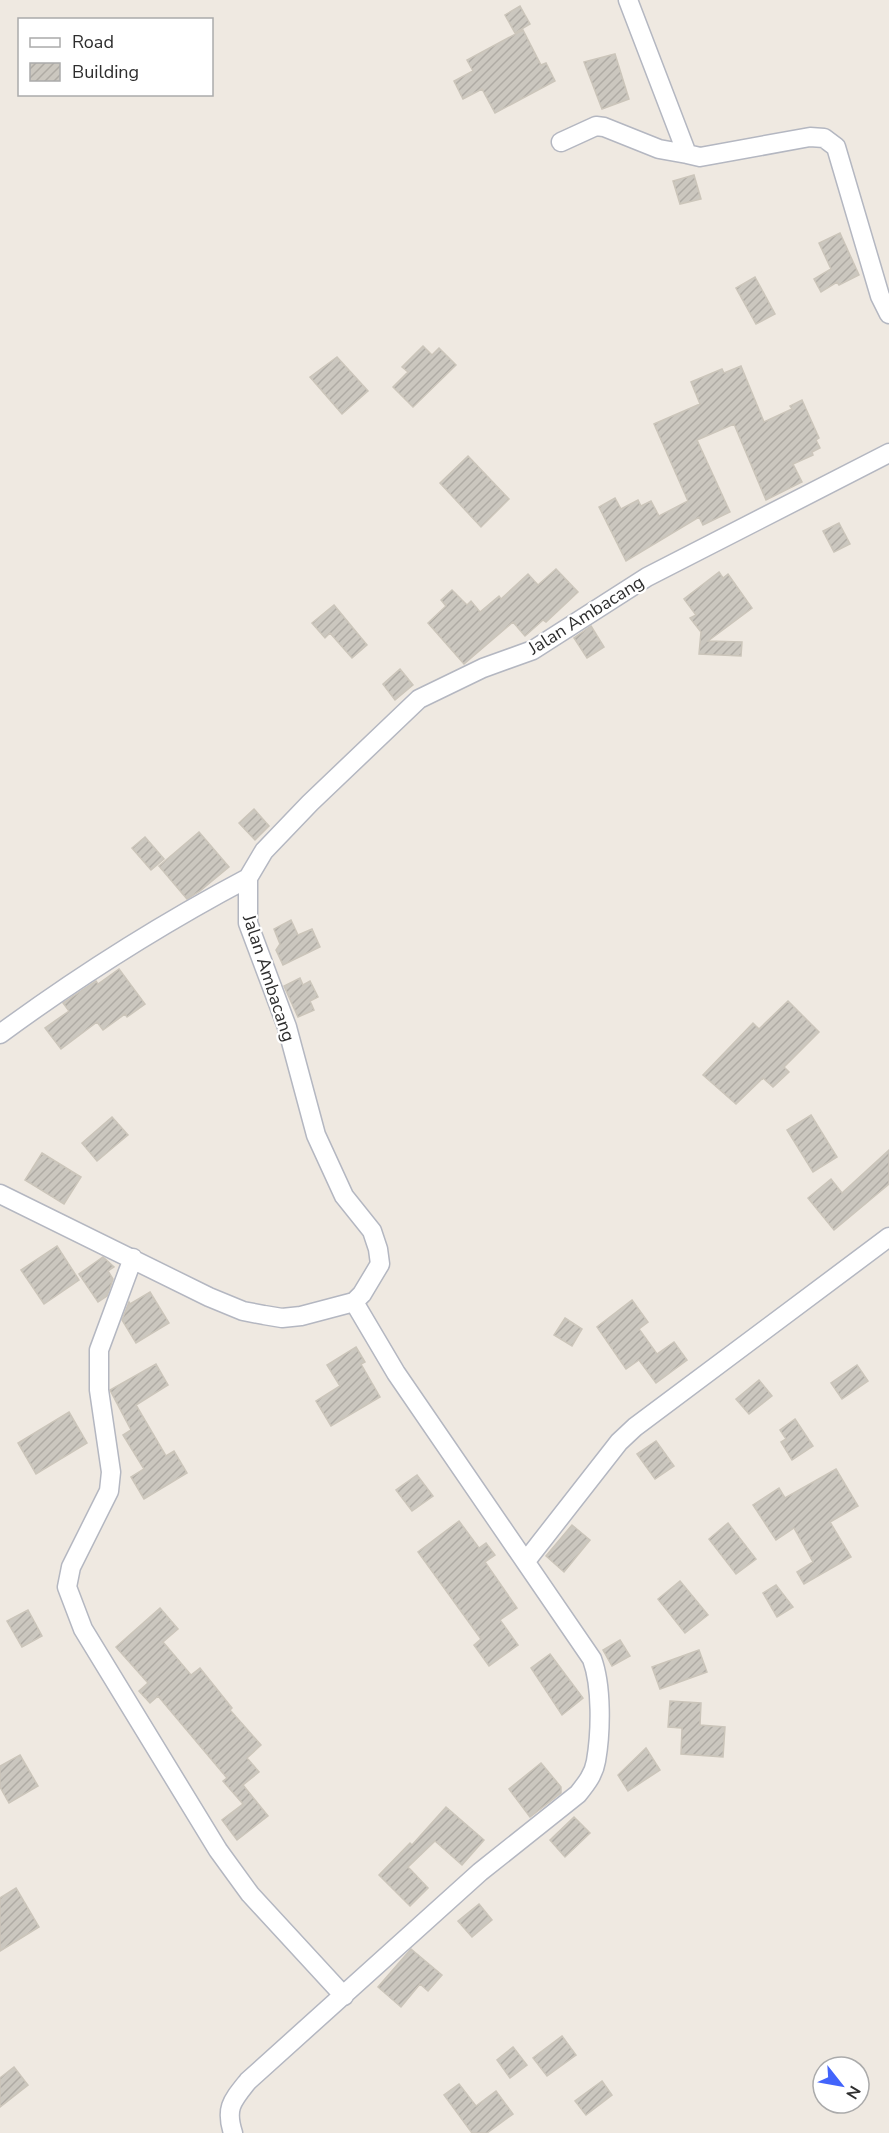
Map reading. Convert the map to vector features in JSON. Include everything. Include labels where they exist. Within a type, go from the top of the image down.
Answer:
[{"type":"street","points":[[628,0],[687,154]]},
{"type":"street","points":[[561,142],[596,126],[604,127],[659,149],[700,157],[810,136],[831,141],[836,147],[880,296],[889,314]]},
{"type":"street","name":"Jalan Ambacang","points":[[354,1302],[367,1287],[380,1264],[378,1249],[372,1231],[344,1196],[316,1136],[287,1027],[248,923],[245,899],[248,878],[264,851],[310,803],[419,699],[483,668],[533,650],[647,577],[824,484],[889,453]]},
{"type":"street","points":[[0,1034],[50,996],[193,907],[248,878]]},
{"type":"street","points":[[0,1194],[209,1297],[243,1311],[282,1318],[301,1316],[354,1302],[396,1373],[582,1641],[598,1675],[596,1762],[590,1778],[579,1794],[480,1872],[239,2092],[231,2104],[228,2116],[233,2133]]},
{"type":"street","points":[[526,1561],[619,1442],[635,1427],[889,1237]]},
{"type":"street","points":[[133,1258],[99,1350],[99,1390],[111,1472],[109,1491],[71,1567],[67,1587],[82,1629],[218,1850],[250,1894],[344,1996]]},
{"type":"building","points":[[520,6],[530,24],[515,33],[505,15]]},
{"type":"building","points":[[523,30],[541,65],[546,63],[555,81],[495,113],[482,89],[463,99],[454,81],[473,71],[467,60]]},
{"type":"building","points":[[615,54],[629,99],[602,109],[584,62]]},
{"type":"building","points":[[694,175],[701,199],[680,204],[673,181]]},
{"type":"building","points":[[840,233],[859,275],[839,285],[837,282],[821,292],[814,279],[831,269],[819,243]]},
{"type":"building","points":[[755,277],[775,314],[756,324],[736,288]]},
{"type":"building","points":[[423,346],[432,355],[439,348],[456,365],[413,407],[393,387],[408,372],[402,367]]},
{"type":"building","points":[[337,357],[368,391],[342,414],[310,377]]},
{"type":"building","points":[[741,366],[764,422],[792,409],[790,406],[802,400],[819,438],[816,440],[820,448],[812,452],[813,455],[793,464],[802,482],[766,500],[734,424],[697,440],[730,512],[703,525],[699,517],[626,561],[599,507],[615,498],[621,509],[638,500],[641,506],[651,501],[659,516],[688,501],[654,424],[700,404],[691,382],[722,369],[724,373]]},
{"type":"building","points":[[468,456],[509,499],[481,527],[440,483]]},
{"type":"building","points":[[839,523],[850,544],[834,552],[823,531]]},
{"type":"building","points":[[556,569],[578,592],[546,622],[543,620],[525,636],[513,622],[464,664],[428,623],[446,606],[441,600],[452,590],[467,605],[471,601],[480,612],[499,596],[501,599],[528,574],[538,585]]},
{"type":"building","points":[[719,572],[723,578],[728,574],[752,608],[708,641],[742,642],[741,656],[699,654],[701,632],[690,618],[696,615],[684,599]]},
{"type":"building","points":[[334,605],[367,645],[352,658],[330,633],[325,638],[312,623]]},
{"type":"building","points":[[591,626],[604,647],[587,658],[574,638]]},
{"type":"building","points":[[400,669],[413,685],[395,700],[383,684]]},
{"type":"building","points":[[254,809],[269,826],[255,840],[239,823]]},
{"type":"building","points":[[199,832],[229,867],[187,899],[159,866]]},
{"type":"building","points":[[145,837],[164,859],[151,870],[132,848]]},
{"type":"building","points":[[291,920],[298,935],[312,929],[320,947],[283,965],[276,950],[280,944],[274,929]]},
{"type":"building","points":[[119,969],[145,1004],[127,1017],[125,1014],[103,1030],[97,1022],[61,1049],[45,1028],[69,1011],[63,1003],[96,981],[98,984]]},
{"type":"building","points":[[300,978],[303,985],[310,981],[318,997],[310,1001],[314,1010],[298,1017],[284,986]]},
{"type":"building","points":[[788,1001],[819,1032],[784,1067],[789,1072],[773,1087],[763,1078],[736,1104],[703,1075],[753,1023],[759,1029]]},
{"type":"building","points":[[811,1115],[837,1157],[813,1172],[787,1130]]},
{"type":"building","points":[[112,1117],[128,1135],[97,1161],[82,1143]]},
{"type":"building","points":[[889,1150],[889,1184],[834,1230],[808,1198],[831,1179],[842,1193]]},
{"type":"building","points":[[42,1153],[81,1177],[64,1204],[25,1180]]},
{"type":"building","points":[[57,1246],[79,1280],[44,1304],[21,1270]]},
{"type":"building","points":[[103,1257],[114,1267],[108,1271],[113,1279],[107,1296],[98,1302],[79,1274]]},
{"type":"building","points":[[150,1292],[169,1323],[136,1343],[122,1320],[129,1302],[130,1304]]},
{"type":"building","points":[[632,1300],[648,1322],[639,1329],[657,1354],[674,1342],[687,1360],[656,1383],[639,1360],[626,1369],[597,1327]]},
{"type":"building","points":[[565,1318],[582,1329],[572,1346],[554,1335]]},
{"type":"building","points":[[356,1347],[365,1362],[361,1364],[380,1397],[331,1426],[316,1401],[340,1386],[327,1365]]},
{"type":"building","points":[[156,1364],[168,1385],[136,1405],[166,1456],[174,1451],[187,1473],[144,1499],[131,1477],[144,1469],[123,1435],[131,1430],[110,1390]]},
{"type":"building","points":[[857,1365],[868,1381],[842,1399],[831,1383]]},
{"type":"building","points":[[759,1380],[772,1396],[749,1414],[736,1399]]},
{"type":"building","points":[[69,1412],[87,1443],[36,1474],[18,1443]]},
{"type":"building","points":[[795,1419],[813,1446],[792,1460],[781,1442],[786,1439],[780,1430]]},
{"type":"building","points":[[656,1441],[674,1466],[655,1479],[637,1454]]},
{"type":"building","points":[[836,1469],[858,1506],[830,1522],[851,1557],[804,1584],[797,1572],[813,1562],[794,1528],[776,1540],[753,1505],[779,1488],[785,1498]]},
{"type":"building","points":[[417,1475],[433,1496],[412,1511],[396,1490]]},
{"type":"building","points":[[459,1521],[479,1548],[486,1543],[495,1555],[485,1562],[517,1608],[500,1620],[518,1645],[489,1666],[474,1645],[481,1639],[418,1552]]},
{"type":"building","points":[[728,1523],[756,1559],[736,1574],[709,1539]]},
{"type":"building","points":[[572,1525],[590,1540],[564,1572],[546,1556]]},
{"type":"building","points":[[680,1581],[708,1615],[685,1633],[658,1599]]},
{"type":"building","points":[[776,1585],[793,1607],[777,1617],[763,1593]]},
{"type":"building","points":[[160,1608],[178,1629],[163,1642],[191,1675],[200,1668],[232,1708],[230,1710],[261,1745],[247,1758],[259,1772],[243,1785],[268,1816],[237,1840],[222,1820],[243,1804],[223,1781],[227,1778],[158,1696],[150,1703],[139,1691],[148,1683],[116,1647]]},
{"type":"building","points":[[28,1610],[42,1636],[22,1647],[7,1621]]},
{"type":"building","points":[[620,1640],[630,1656],[612,1666],[603,1650]]},
{"type":"building","points":[[699,1650],[707,1672],[660,1689],[652,1667]]},
{"type":"building","points":[[550,1654],[583,1698],[562,1715],[531,1668]]},
{"type":"building","points":[[670,1701],[701,1703],[700,1725],[725,1727],[723,1757],[681,1754],[682,1728],[668,1727]]},
{"type":"building","points":[[646,1748],[660,1770],[628,1791],[618,1775]]},
{"type":"building","points":[[20,1755],[38,1786],[9,1803],[0,1787],[0,1766]]},
{"type":"building","points":[[541,1763],[561,1787],[561,1793],[530,1817],[509,1789]]},
{"type":"building","points":[[446,1807],[484,1840],[462,1865],[435,1841],[408,1867],[428,1888],[410,1906],[379,1875],[410,1843],[412,1845]]},
{"type":"building","points":[[574,1817],[590,1833],[565,1857],[550,1840]]},
{"type":"building","points":[[16,1888],[39,1927],[0,1951],[0,1898]]},
{"type":"building","points":[[479,1904],[492,1920],[472,1937],[458,1921]]},
{"type":"building","points":[[411,1949],[442,1975],[428,1991],[420,1984],[401,2007],[378,1987]]},
{"type":"building","points":[[562,2036],[576,2055],[547,2076],[533,2058]]},
{"type":"building","points":[[513,2047],[527,2065],[510,2078],[497,2060]]},
{"type":"building","points":[[14,2067],[28,2085],[0,2107],[0,2078]]},
{"type":"building","points":[[602,2081],[612,2095],[586,2115],[575,2101]]},
{"type":"building","points":[[459,2084],[476,2106],[496,2091],[513,2114],[487,2133],[472,2133],[444,2095]]}]
